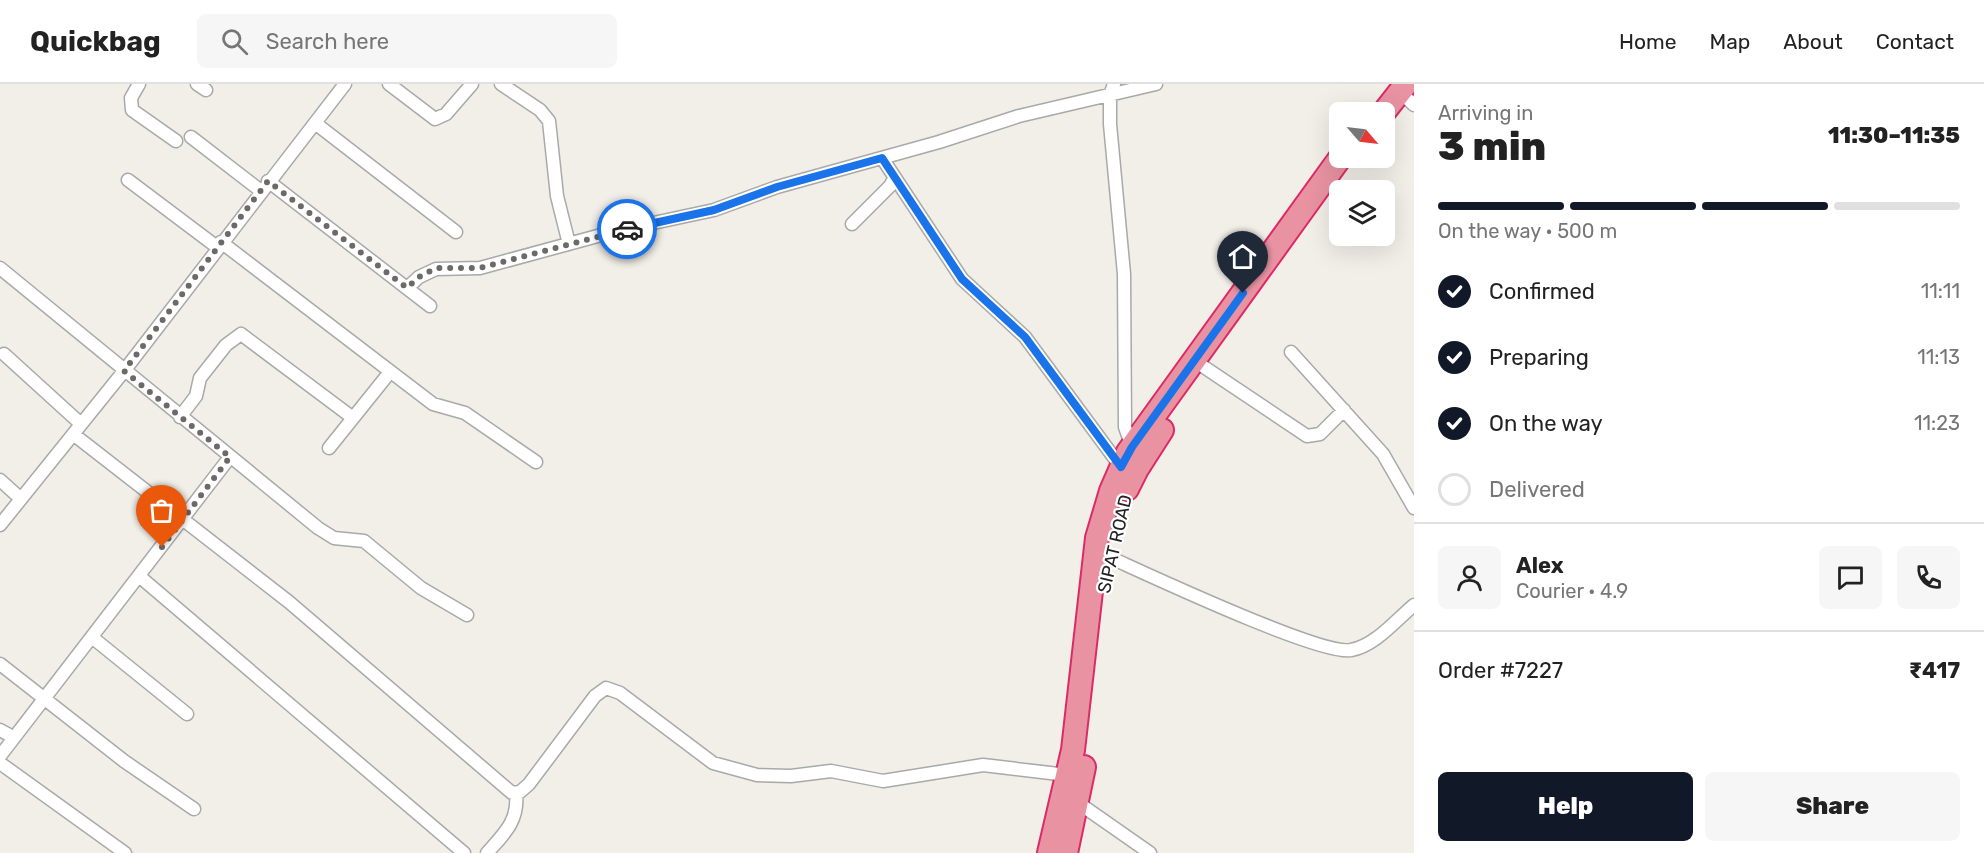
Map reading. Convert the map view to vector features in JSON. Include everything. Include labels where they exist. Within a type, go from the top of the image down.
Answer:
[{"type":"highway","points":[[1387,102],[1403,91]]},
{"type":"highway","points":[[1049,853],[1073,750],[1097,538],[1111,491],[1132,447],[1333,168]]},
{"type":"highway","name":"SIPAT ROAD","points":[[1066,853],[1090,736],[1102,590],[1125,494],[1137,469],[1204,367],[1344,168]]},
{"type":"street","points":[[139,84],[131,98],[132,110],[176,141]]},
{"type":"street","points":[[0,525],[124,371],[268,181],[345,84]]},
{"type":"street","points":[[388,84],[435,119],[446,114],[472,84]]},
{"type":"street","points":[[501,84],[540,111],[549,121],[556,196],[569,244]]},
{"type":"street","points":[[407,288],[419,277],[436,268],[473,269],[616,231],[714,210],[777,187],[1019,116],[1112,90],[1156,84]]},
{"type":"street","points":[[1112,90],[1110,124],[1124,274],[1125,427],[1132,447]]},
{"type":"street","points":[[315,123],[456,232]]},
{"type":"street","points":[[191,137],[261,192]]},
{"type":"street","points":[[882,158],[944,248],[962,279],[1025,337],[1121,467]]},
{"type":"street","points":[[852,224],[891,186],[894,178]]},
{"type":"street","points":[[128,180],[433,404],[465,413],[536,462]]},
{"type":"street","points":[[268,181],[430,306]]},
{"type":"street","points":[[0,268],[318,528],[334,538],[364,541],[421,588],[468,615]]},
{"type":"street","points":[[180,417],[196,396],[200,378],[226,345],[241,334],[353,418]]},
{"type":"street","points":[[1291,352],[1383,454],[1410,491],[1414,508]]},
{"type":"street","points":[[4,354],[77,429],[289,602],[493,779],[516,793]]},
{"type":"street","points":[[1204,367],[1307,436],[1316,436],[1324,431],[1344,410]]},
{"type":"street","points":[[330,448],[390,372]]},
{"type":"street","points":[[0,756],[230,457]]},
{"type":"street","points":[[0,480],[21,499]]},
{"type":"street","points":[[1109,557],[1316,644],[1341,651],[1364,646],[1414,605]]},
{"type":"street","points":[[139,576],[464,853]]},
{"type":"street","points":[[93,638],[187,714]]},
{"type":"street","points":[[0,664],[124,761],[194,809]]},
{"type":"street","points":[[516,793],[529,784],[595,696],[606,688],[620,693],[713,763],[757,775],[790,776],[831,771],[883,781],[964,766],[983,765],[1067,775]]},
{"type":"street","points":[[0,730],[13,737]]},
{"type":"street","points":[[0,762],[125,853]]},
{"type":"street","points":[[487,853],[514,821],[516,793]]},
{"type":"street","points":[[1077,802],[1150,853]]},
{"type":"way so far","points":[[162,547],[230,457],[124,371],[268,181],[407,288],[419,277],[436,268],[468,270],[480,268],[627,229]]},
{"type":"route","points":[[627,229],[714,210],[777,187],[882,158],[906,197],[944,248],[957,273],[984,300],[1020,330],[1121,467],[1128,452],[1243,293]]}]
